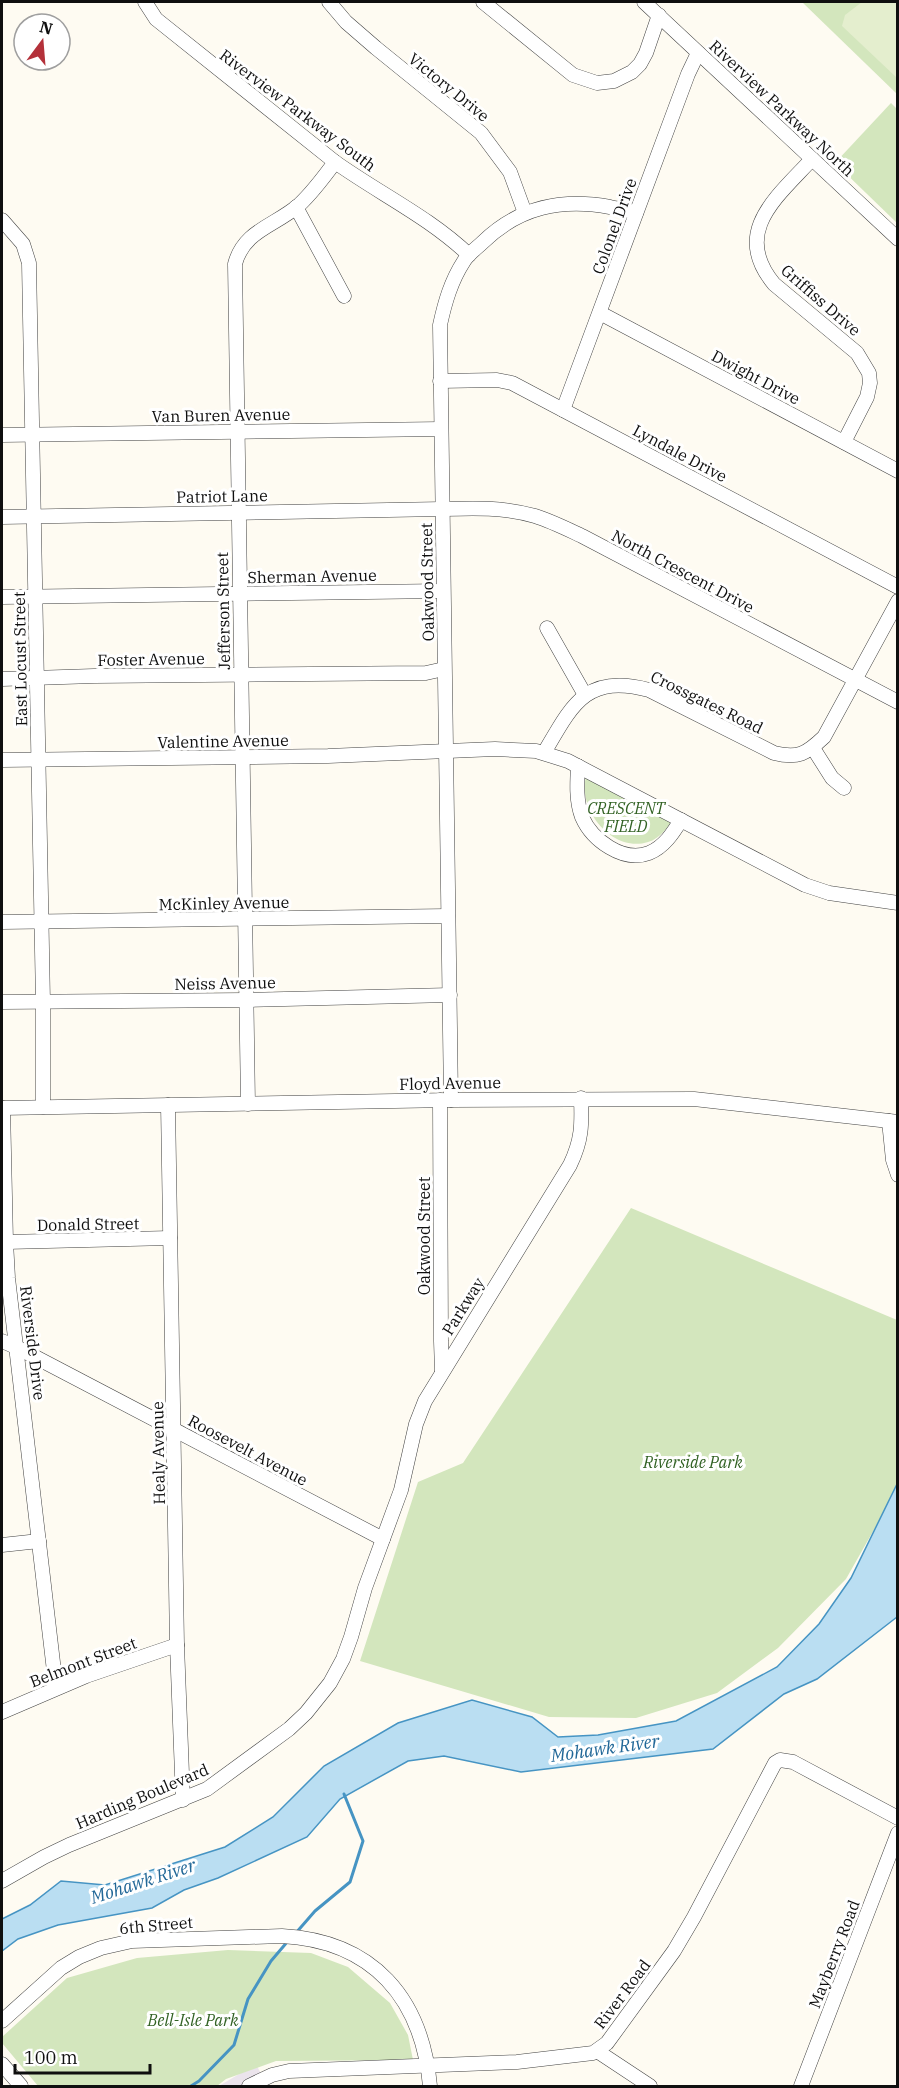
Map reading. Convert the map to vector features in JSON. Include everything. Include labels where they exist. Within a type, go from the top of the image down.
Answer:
[{"type":"street","name":"Riverview Parkway South","points":[[145,2],[156,19],[335,162],[451,237],[469,255]]},
{"type":"street","name":"Victory Drive","points":[[329,2],[353,29],[481,134],[510,172],[525,213]]},
{"type":"street","points":[[483,2],[573,75],[585,81],[597,83],[614,81],[632,72],[640,64],[646,53],[658,15]]},
{"type":"street","name":"Riverview Parkway North","points":[[644,2],[897,239]]},
{"type":"street","name":"Colonel Drive","points":[[563,410],[688,74],[698,53]]},
{"type":"street","name":"Griffiss Drive","points":[[812,159],[767,208],[758,231],[758,255],[763,271],[774,284],[857,353],[869,373],[870,383],[867,397],[844,442]]},
{"type":"street","name":"Jefferson Street","points":[[248,1104],[235,264],[238,251],[252,236],[296,207],[314,191],[335,162]]},
{"type":"street","name":"Oakwood Street","points":[[442,1371],[450,994],[440,325],[444,303],[453,279],[469,255],[493,232],[511,220],[525,213],[554,205],[578,203],[636,213]]},
{"type":"street","points":[[296,207],[344,296]]},
{"type":"street","name":"East Locust Street","points":[[2,220],[23,244],[29,263],[42,921],[43,1107]]},
{"type":"street","name":"Dwight Drive","points":[[600,313],[897,471]]},
{"type":"street","name":"Lyndale Drive","points":[[440,381],[497,380],[512,383],[897,586]]},
{"type":"street","name":"Van Buren Avenue","points":[[2,435],[441,429]]},
{"type":"street","name":"North Crescent Drive","points":[[442,509],[481,507],[517,511],[582,536],[897,702]]},
{"type":"street","name":"Patriot Lane","points":[[2,517],[442,509]]},
{"type":"street","name":"Sherman Avenue","points":[[2,597],[443,591]]},
{"type":"street","points":[[844,788],[832,778],[813,748],[824,737],[897,601]]},
{"type":"street","points":[[544,753],[569,710],[585,695],[546,628]]},
{"type":"street","name":"Foster Avenue","points":[[2,679],[426,673],[444,669]]},
{"type":"street","name":"Crossgates Road","points":[[585,695],[597,688],[633,685],[649,690],[774,753],[795,756],[813,748]]},
{"type":"street","points":[[445,752],[495,749],[544,753],[578,766],[805,885],[829,893],[897,903]]},
{"type":"street","name":"Valentine Avenue","points":[[2,760],[445,752]]},
{"type":"street","points":[[578,766],[577,793],[580,811],[591,833],[603,844],[635,855],[648,853],[661,846],[681,820]]},
{"type":"street","name":"McKinley Avenue","points":[[2,922],[448,916]]},
{"type":"street","name":"Neiss Avenue","points":[[2,1002],[246,1000],[450,994]]},
{"type":"street","name":"Floyd Avenue","points":[[2,1108],[581,1098],[694,1099],[893,1121]]},
{"type":"street","name":"Parkway","points":[[383,1539],[401,1490],[416,1424],[425,1401],[570,1165],[579,1146],[582,1130],[581,1098]]},
{"type":"street","name":"Healy Avenue","points":[[168,1105],[177,1645],[183,1800]]},
{"type":"street","name":"Riverside Drive","points":[[2,1108],[6,1242],[56,1688]]},
{"type":"street","points":[[893,1121],[893,1160],[897,1175]]},
{"type":"street","name":"Donald Street","points":[[6,1242],[170,1238]]},
{"type":"street","name":"Roosevelt Avenue","points":[[2,1341],[383,1539]]},
{"type":"street","name":"Harding Boulevard","points":[[2,1881],[52,1853],[183,1800],[223,1779],[289,1729],[306,1713],[339,1667],[383,1539]]},
{"type":"street","points":[[2,1545],[39,1541]]},
{"type":"street","name":"Belmont Street","points":[[2,1712],[56,1688],[177,1645]]},
{"type":"street","name":"River Road","points":[[249,2086],[272,2075],[289,2071],[517,2062],[597,2051],[613,2035],[674,1951],[776,1763],[782,1759],[793,1762],[896,1816]]},
{"type":"street","name":"Mayberry Road","points":[[801,2086],[897,1833]]},
{"type":"street","name":"6th Street","points":[[2,2021],[61,1968],[101,1948],[132,1941],[302,1937],[327,1942],[344,1949],[383,1976],[400,1994],[422,2038],[430,2086]]},
{"type":"street","points":[[597,2051],[650,2086]]},
{"type":"street","points":[[2,2064],[21,2086]]},
{"type":"shaded area","points":[[256,2064],[267,2086],[219,2086]]},
{"type":"green space","points":[[802,2],[897,2],[897,94]]},
{"type":"green space","points":[[862,2],[897,2],[897,78],[842,26],[845,15]]},
{"type":"green space","points":[[891,103],[897,109],[897,223],[835,163]]},
{"type":"green space","name":"CRESCENT FIELD","points":[[588,771],[676,817],[664,832],[648,842],[634,844],[621,841],[598,824],[591,812],[586,798],[585,784]]},
{"type":"green space","name":"Riverside Park","points":[[631,1208],[897,1320],[897,1489],[846,1579],[778,1648],[717,1693],[636,1718],[549,1717],[360,1661],[418,1482],[463,1463]]},
{"type":"green space","name":"Bell-Isle Park","points":[[228,1950],[311,1953],[348,1967],[390,2003],[408,2035],[413,2060],[276,2061],[226,2079],[217,2086],[38,2086],[2,2043],[2,2037],[67,1978],[137,1958]]},
{"type":"water","name":"Mohawk River","points":[[897,1484],[897,1617],[817,1679],[784,1694],[713,1749],[521,1772],[444,1756],[408,1761],[340,1799],[307,1837],[218,1878],[184,1890],[152,1908],[58,1925],[18,1939],[2,1951],[2,1919],[30,1905],[61,1881],[105,1885],[225,1847],[273,1817],[324,1766],[398,1723],[472,1700],[532,1717],[558,1737],[598,1735],[676,1721],[777,1667],[819,1624],[851,1578]]},
{"type":"waterway","points":[[295,1934],[315,1911],[350,1882],[363,1841],[344,1794]]},
{"type":"waterway","points":[[191,2086],[199,2081],[234,2045],[248,1999],[271,1961],[288,1941]]}]
